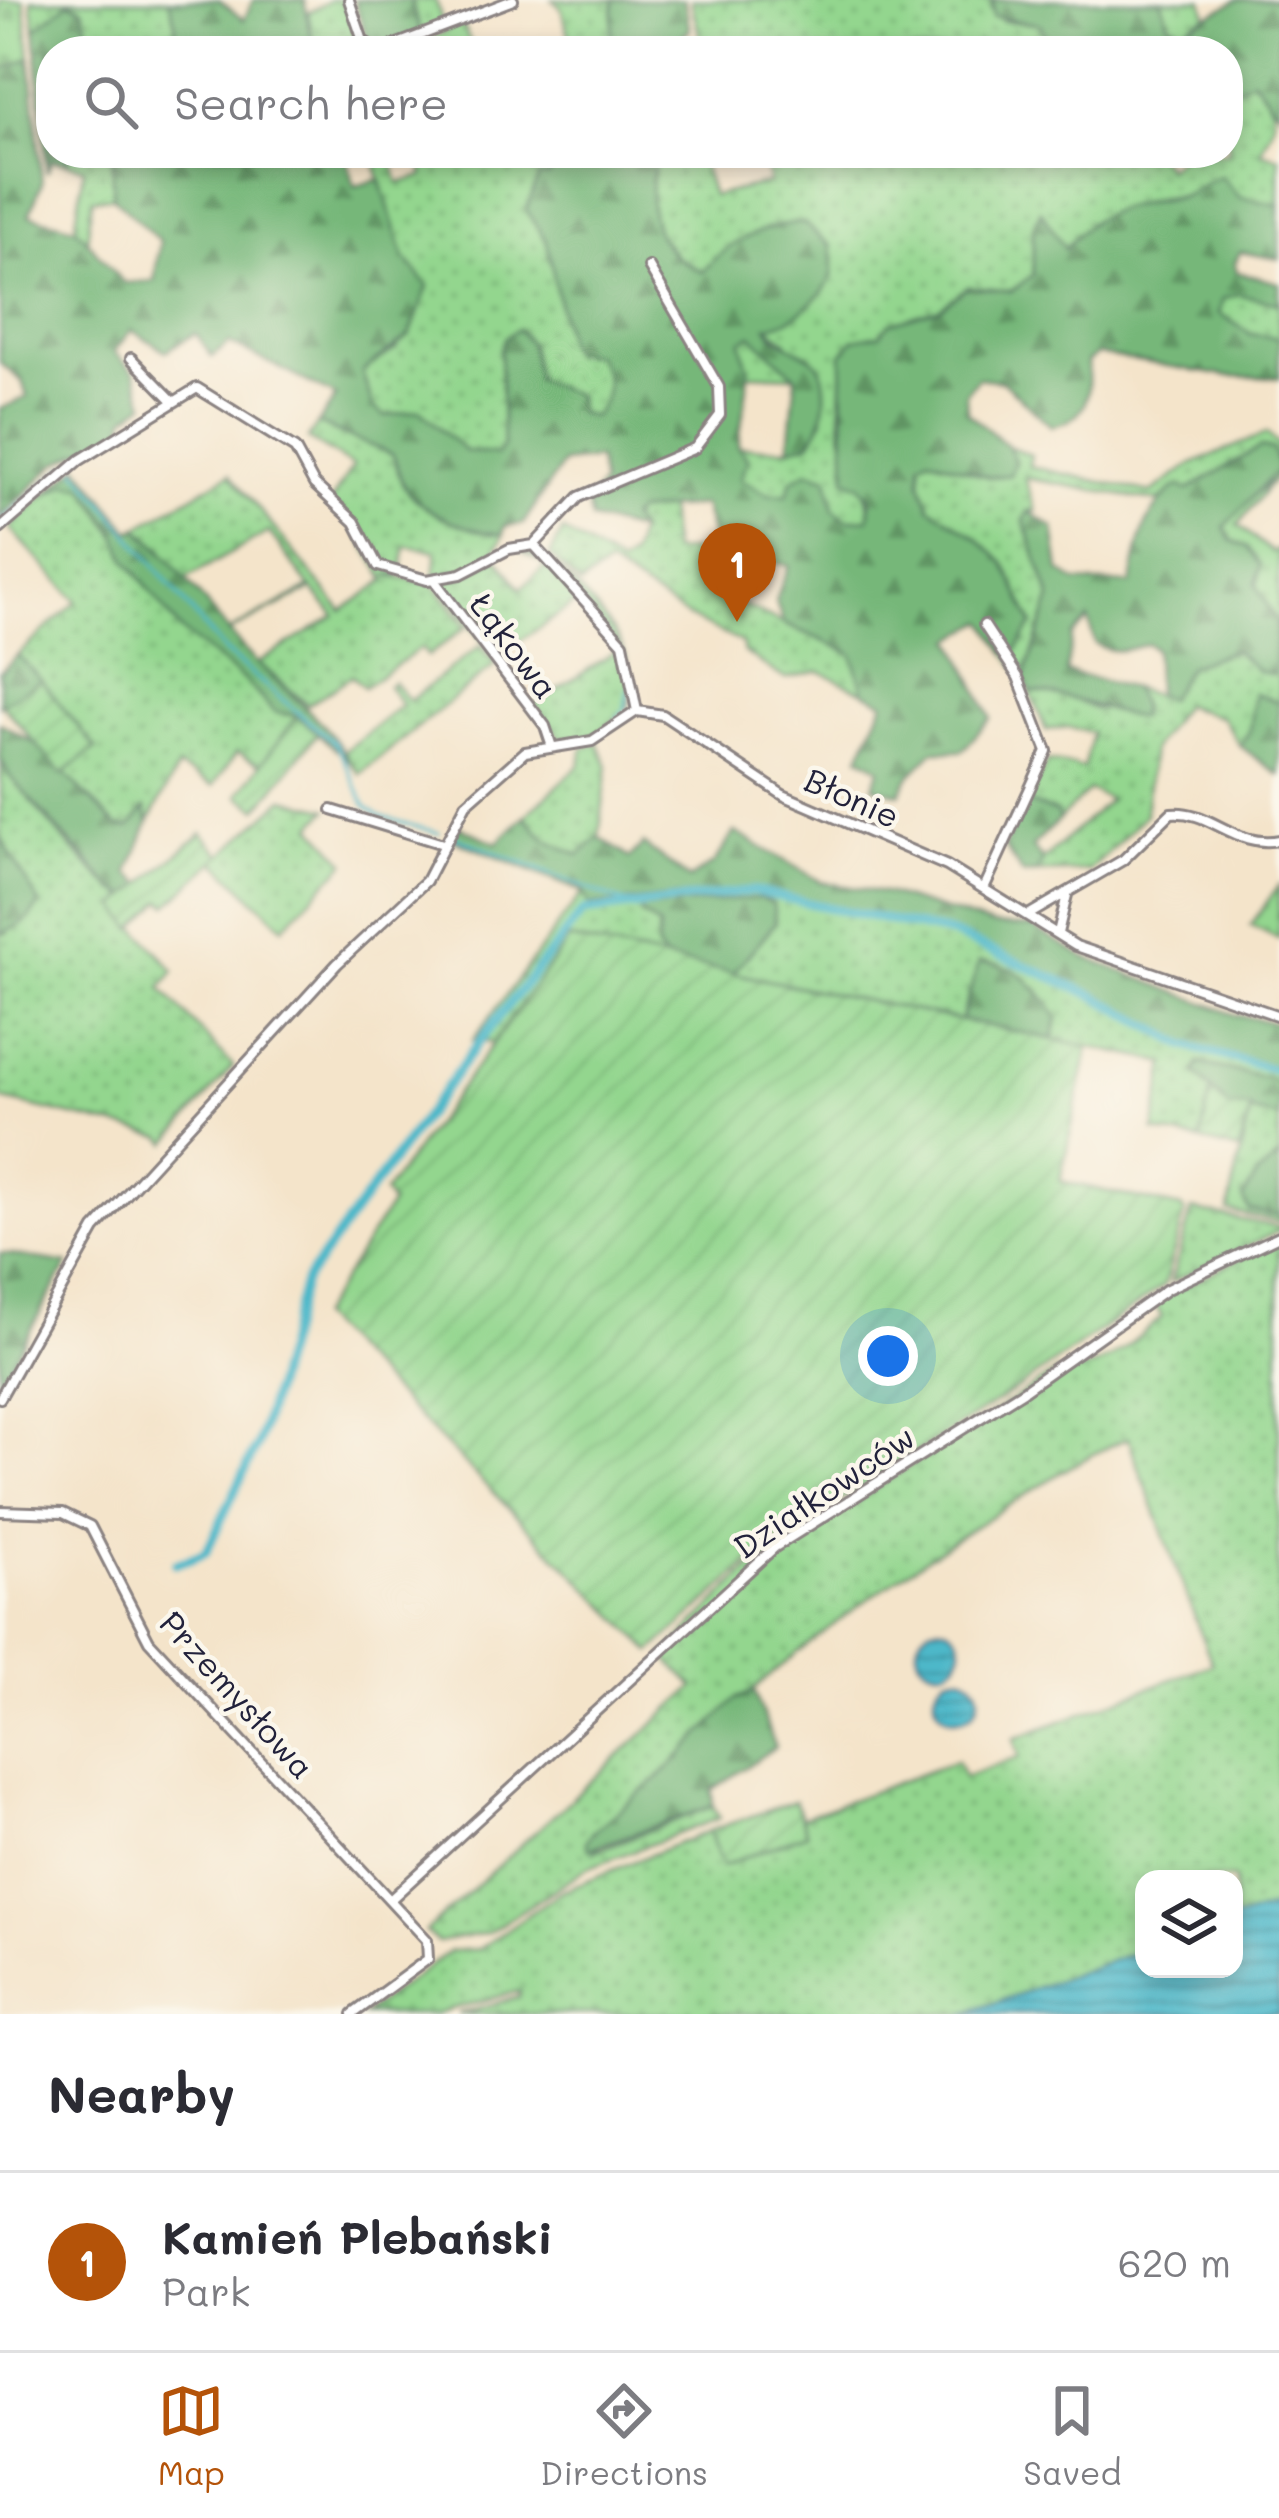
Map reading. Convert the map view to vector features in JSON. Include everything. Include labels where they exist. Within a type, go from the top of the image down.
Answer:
[{"type":"street","points":[[349,0],[360,36]]},
{"type":"street","points":[[426,36],[513,0]]},
{"type":"street","points":[[0,530],[80,460],[202,388],[295,449],[318,488],[355,522],[377,566],[406,578],[434,580],[471,570],[509,549],[534,544],[579,497],[695,448],[720,415],[718,387],[649,267]]},
{"type":"street","points":[[131,358],[174,402]]},
{"type":"street","points":[[0,1398],[95,1229],[337,964],[417,891],[474,795],[525,752],[551,744],[592,741],[637,711],[623,643],[534,544]]},
{"type":"street","name":"Łąkowa","points":[[434,580],[545,726],[551,744]]},
{"type":"street","points":[[984,625],[1018,677],[1047,751],[985,886]]},
{"type":"street","name":"Błonie","points":[[637,711],[663,715],[784,795],[985,886],[1013,910],[1030,914],[1093,953],[1279,1016]]},
{"type":"street","points":[[332,810],[443,844]]},
{"type":"street","points":[[1030,914],[1123,860],[1171,813],[1196,816],[1245,840],[1279,840]]},
{"type":"street","points":[[1058,934],[1067,894]]},
{"type":"street","name":"Działkowców","points":[[390,1900],[776,1547],[1023,1391],[1167,1289],[1279,1236]]},
{"type":"street","name":"Przemysłowa","points":[[0,1511],[63,1513],[90,1526],[149,1641],[390,1900],[431,1951],[353,2014]]},
{"type":"green space","points":[[0,0],[24,0],[30,57],[0,71]]},
{"type":"green space","points":[[31,0],[169,0],[176,19],[175,36],[88,36],[84,23],[62,12],[35,29]]},
{"type":"green space","points":[[169,0],[219,0],[244,20],[253,0],[304,0],[312,36],[173,36],[176,27]]},
{"type":"green space","points":[[330,0],[346,0],[356,36],[312,36],[308,13]]},
{"type":"green space","points":[[354,0],[410,0],[421,33],[366,36]]},
{"type":"green space","points":[[410,0],[436,0],[442,22],[421,33]]},
{"type":"green space","points":[[553,0],[614,0],[612,36],[569,36],[561,8]]},
{"type":"green space","points":[[614,0],[684,0],[690,30],[683,36],[612,36]]},
{"type":"green space","points":[[691,0],[993,0],[991,10],[1003,21],[1041,24],[1046,36],[699,36]]},
{"type":"green space","points":[[993,0],[1161,0],[1169,24],[1183,29],[1238,0],[1279,0],[1279,112],[1253,79],[1243,84],[1243,36],[1045,36],[1040,24],[993,17]]},
{"type":"green space","points":[[1161,0],[1203,0],[1207,15],[1184,29],[1169,24]]},
{"type":"green space","points":[[69,2],[83,8],[89,36],[36,36],[36,41],[35,29]]},
{"type":"green space","points":[[462,22],[468,36],[436,36]]},
{"type":"green space","points":[[30,57],[36,168],[41,168],[42,183],[29,215],[75,227],[124,283],[154,281],[160,242],[113,197],[112,168],[350,168],[355,186],[380,179],[404,257],[428,286],[410,335],[362,372],[373,407],[385,416],[420,410],[465,451],[497,455],[503,446],[500,349],[505,337],[518,329],[530,344],[537,380],[577,395],[578,413],[593,417],[603,401],[606,378],[595,355],[572,353],[567,346],[547,242],[526,210],[539,176],[548,176],[554,168],[655,168],[651,208],[660,238],[670,251],[703,272],[735,244],[776,227],[804,223],[831,246],[832,275],[820,295],[794,316],[767,326],[820,367],[825,397],[821,422],[809,443],[789,448],[796,376],[751,335],[741,341],[749,374],[738,446],[748,459],[740,479],[767,494],[787,495],[792,480],[809,471],[828,477],[834,510],[848,520],[869,518],[871,500],[860,485],[846,479],[842,354],[854,339],[880,334],[889,323],[940,308],[968,287],[1012,291],[1033,275],[1033,229],[1041,211],[1065,249],[1103,215],[1186,195],[1221,176],[1239,197],[1279,205],[1279,259],[1240,252],[1235,263],[1237,272],[1279,283],[1279,303],[1238,294],[1223,299],[1219,313],[1251,334],[1279,338],[1279,378],[1226,376],[1097,354],[1087,362],[1087,395],[1080,412],[1051,426],[1002,381],[978,378],[966,393],[967,412],[1008,446],[1015,461],[1010,475],[989,477],[929,457],[921,462],[921,482],[930,507],[975,536],[1004,563],[1033,624],[1016,651],[1004,651],[985,621],[953,639],[991,718],[962,751],[934,751],[910,775],[900,794],[873,786],[880,768],[860,756],[884,702],[864,692],[852,653],[784,624],[775,601],[789,566],[714,548],[703,505],[637,512],[630,519],[639,531],[591,520],[587,502],[602,484],[598,459],[563,463],[523,524],[505,526],[503,534],[462,525],[409,493],[393,455],[318,424],[336,396],[229,343],[212,357],[196,333],[166,351],[131,330],[114,352],[135,372],[145,403],[126,417],[123,430],[57,463],[0,517],[0,409],[27,397],[22,381],[0,363],[0,71]]},
{"type":"green space","points":[[1252,79],[1271,107],[1273,122],[1260,152],[1279,157],[1279,205],[1239,197],[1228,187],[1138,203],[1098,219],[1066,250],[1040,212],[1033,229],[1033,275],[1011,291],[968,287],[940,308],[842,355],[842,430],[867,497],[869,518],[848,520],[834,510],[828,478],[809,471],[792,480],[788,495],[767,494],[740,479],[748,459],[738,447],[789,448],[808,443],[824,419],[786,341],[766,325],[794,315],[815,299],[828,276],[831,246],[742,240],[703,272],[677,257],[649,224],[647,194],[653,168],[704,168],[712,196],[769,183],[766,168],[1243,168],[1243,84]]},
{"type":"green space","points":[[84,168],[112,168],[113,197],[92,199],[87,242],[75,227]]},
{"type":"green space","points":[[377,168],[394,168],[399,183],[424,176],[422,168],[553,168],[539,177],[527,210],[547,241],[567,346],[572,353],[595,355],[604,371],[605,394],[593,417],[578,413],[576,395],[537,380],[530,344],[500,349],[503,446],[497,455],[465,451],[420,411],[385,416],[373,407],[361,372],[397,348],[404,257]]},
{"type":"green space","points":[[1238,294],[1279,303],[1279,338],[1251,334],[1219,314],[1223,299]]},
{"type":"green space","points":[[752,335],[796,376],[749,374],[741,340]]},
{"type":"green space","points":[[318,424],[394,455],[402,484],[491,534],[503,534],[486,559],[434,577],[437,551],[406,546],[401,573],[387,575],[432,583],[466,627],[428,656],[421,648],[364,687],[352,676],[308,705],[258,663],[335,616],[312,589],[230,631],[310,587],[269,532],[181,581],[161,548],[137,528],[230,474],[342,611],[386,580],[348,518],[330,503],[353,466],[308,439]]},
{"type":"green space","points":[[1267,433],[1279,446],[1279,473],[1238,525],[1273,553],[1279,549],[1279,702],[1254,693],[1249,732],[1240,746],[1222,718],[1183,705],[1152,749],[1145,815],[1090,871],[1037,873],[1043,860],[1109,800],[1089,790],[1059,820],[1057,813],[1026,802],[1048,761],[1084,768],[1092,733],[1068,727],[1046,730],[1030,692],[1058,692],[1094,709],[1141,706],[1132,688],[1167,699],[1189,666],[1234,650],[1258,671],[1276,621],[1256,584],[1259,577],[1248,548],[1231,540],[1225,526],[1232,514],[1269,483],[1240,459],[1188,491],[1178,486],[1158,502],[1025,478],[1036,511],[1028,511],[1024,521],[1051,598],[1024,679],[1004,651],[1033,624],[1004,563],[930,507],[921,482],[921,461],[929,457],[989,477],[1015,461],[1008,446],[1031,455],[1029,466],[1151,493],[1190,465]]},
{"type":"green space","points":[[1260,447],[1273,449],[1278,469],[1225,527],[1231,540],[1248,547],[1261,565],[1256,584],[1276,621],[1274,675],[1258,671],[1234,650],[1189,666],[1167,700],[1156,694],[1155,649],[1147,644],[1121,650],[1095,644],[1088,619],[1072,636],[1066,672],[1132,688],[1141,706],[1139,718],[1030,692],[1024,679],[1051,598],[1024,521],[1028,511],[1054,528],[1060,571],[1076,582],[1131,584],[1144,530],[1166,496],[1178,486],[1188,490]]},
{"type":"green space","points":[[79,466],[130,531],[137,528],[164,554],[241,646],[312,714],[349,760],[297,716],[274,712],[245,681],[180,630],[127,560],[114,530],[84,487],[67,484],[41,498]]},
{"type":"green space","points":[[67,484],[84,487],[180,630],[245,681],[274,712],[297,716],[261,765],[237,752],[213,786],[178,767],[149,822],[146,809],[129,829],[117,826],[62,774],[96,748],[18,655],[77,601],[10,528],[41,498]]},
{"type":"green space","points":[[668,507],[672,552],[724,549],[712,591],[804,633],[833,639],[892,679],[864,692],[819,671],[785,679],[744,652],[742,643],[686,616],[608,565],[581,585],[550,556],[563,531],[620,565],[631,556],[639,531],[630,519],[637,512]]},
{"type":"green space","points":[[518,549],[562,573],[607,623],[624,651],[630,679],[628,707],[597,735],[564,741],[533,706],[619,649],[580,600],[495,658],[438,582],[462,576],[497,557],[521,589],[546,565]]},
{"type":"green space","points":[[480,646],[495,665],[360,774],[342,753],[402,705],[388,686],[393,682],[409,701]]},
{"type":"green space","points":[[18,655],[41,680],[0,706],[0,672]]},
{"type":"green space","points":[[41,680],[96,749],[62,774],[2,704]]},
{"type":"green space","points":[[1254,693],[1279,702],[1279,775],[1240,746],[1249,732]]},
{"type":"green space","points":[[297,716],[318,733],[258,809],[238,795]]},
{"type":"green space","points":[[0,723],[36,744],[117,826],[129,828],[145,808],[149,822],[129,873],[143,884],[131,897],[115,891],[10,777],[0,758]]},
{"type":"green space","points":[[598,743],[608,766],[599,837],[579,855],[545,839],[525,816],[580,765],[583,748]]},
{"type":"green space","points":[[2,757],[58,833],[97,874],[126,895],[118,907],[175,971],[161,988],[233,1066],[168,1143],[163,1137],[0,1099],[0,934],[7,933],[21,873],[0,837]]},
{"type":"green space","points":[[284,799],[328,809],[313,826],[346,862],[283,927],[215,861]]},
{"type":"green space","points":[[1026,802],[1057,813],[1059,820],[1032,847],[1043,860],[1037,873],[1023,874],[1004,847]]},
{"type":"green space","points":[[525,816],[545,839],[579,855],[599,837],[630,858],[643,844],[689,879],[714,863],[735,832],[822,882],[889,894],[992,925],[1032,927],[1084,957],[1236,1015],[1279,1023],[1279,1068],[1185,1043],[1096,995],[951,931],[752,889],[589,906],[583,892],[452,839],[457,826],[497,843]]},
{"type":"green space","points":[[202,833],[222,855],[168,905],[162,900],[133,929],[117,906]]},
{"type":"green space","points":[[0,837],[40,904],[24,923],[0,934]]},
{"type":"green space","points":[[1279,885],[1279,939],[1251,925]]},
{"type":"green space","points":[[752,889],[951,931],[1096,995],[1185,1043],[1279,1068],[1279,1081],[1199,1063],[1196,1073],[1211,1090],[1200,1141],[1154,1131],[1166,1063],[1053,1039],[1058,1018],[1044,998],[979,963],[961,1020],[733,973],[775,923],[641,914],[659,927],[657,948],[665,959],[569,939],[493,1043],[473,1040],[583,892],[590,906]]},
{"type":"green space","points":[[760,898],[773,903],[775,923],[733,973],[665,959],[657,948],[659,927],[641,914],[642,908]]},
{"type":"green space","points":[[569,939],[1089,1047],[1060,1181],[1182,1208],[1185,1213],[1164,1286],[1020,1387],[767,1547],[652,1652],[318,1317],[391,1204],[384,1193]]},
{"type":"green space","points":[[979,962],[1006,967],[1035,987],[1058,1018],[1053,1039],[961,1020]]},
{"type":"green space","points":[[1199,1063],[1279,1081],[1279,1118],[1229,1107],[1195,1073]]},
{"type":"green space","points":[[1211,1090],[1229,1107],[1251,1108],[1239,1151],[1200,1141]]},
{"type":"green space","points":[[1251,1108],[1279,1118],[1279,1157],[1257,1175],[1249,1210],[1279,1216],[1279,1222],[1228,1211]]},
{"type":"green space","points":[[1279,1157],[1279,1216],[1249,1210],[1243,1198],[1257,1175]]},
{"type":"green space","points":[[1192,1210],[1279,1227],[1279,1231],[1171,1282]]},
{"type":"green space","points":[[1279,1239],[1279,1906],[1243,1917],[1243,1870],[1135,1870],[1135,1952],[964,2014],[457,2014],[519,1997],[520,1991],[432,2014],[364,2014],[450,1951],[479,1949],[561,1891],[709,1831],[723,1866],[807,1833],[801,1818],[957,1761],[964,1777],[1020,1757],[1014,1739],[1212,1664],[1128,1438],[1026,1494],[832,1626],[683,1754],[595,1851],[713,1806],[720,1818],[587,1868],[487,1933],[438,1942],[425,1932],[695,1687],[663,1656],[747,1571],[1056,1372],[1072,1372],[1114,1356],[1162,1317],[1153,1302]]},
{"type":"green space","points":[[0,1253],[68,1264],[0,1383]]},
{"type":"green space","points":[[754,1692],[775,1747],[712,1790],[713,1806],[589,1849],[586,1842],[592,1833],[666,1771],[737,1698]]},
{"type":"green space","points":[[795,1801],[807,1833],[722,1866],[709,1831]]},
{"type":"water","points":[[939,1626],[954,1633],[961,1648],[954,1663],[939,1670],[924,1663],[917,1648],[924,1633]]},
{"type":"water","points":[[957,1675],[972,1682],[979,1697],[972,1712],[957,1719],[942,1712],[935,1697],[942,1682]]},
{"type":"water","points":[[1279,1906],[1279,2014],[964,2014],[1135,1952],[1135,1978],[1243,1978],[1243,1917]]},
{"type":"waterway","points":[[0,522],[67,465]]},
{"type":"waterway","points":[[76,469],[224,651],[336,744],[366,806],[380,816],[439,833]]},
{"type":"waterway","points":[[617,718],[625,709],[628,688]]},
{"type":"waterway","points":[[453,836],[627,904]]},
{"type":"waterway","points":[[176,1564],[206,1552],[258,1443],[304,1282],[478,1043],[583,912],[753,891],[952,934],[1095,996],[1186,1046],[1279,1071]]},
{"type":"place","name":"Kamień Plebański","points":[[737,622]]}]
